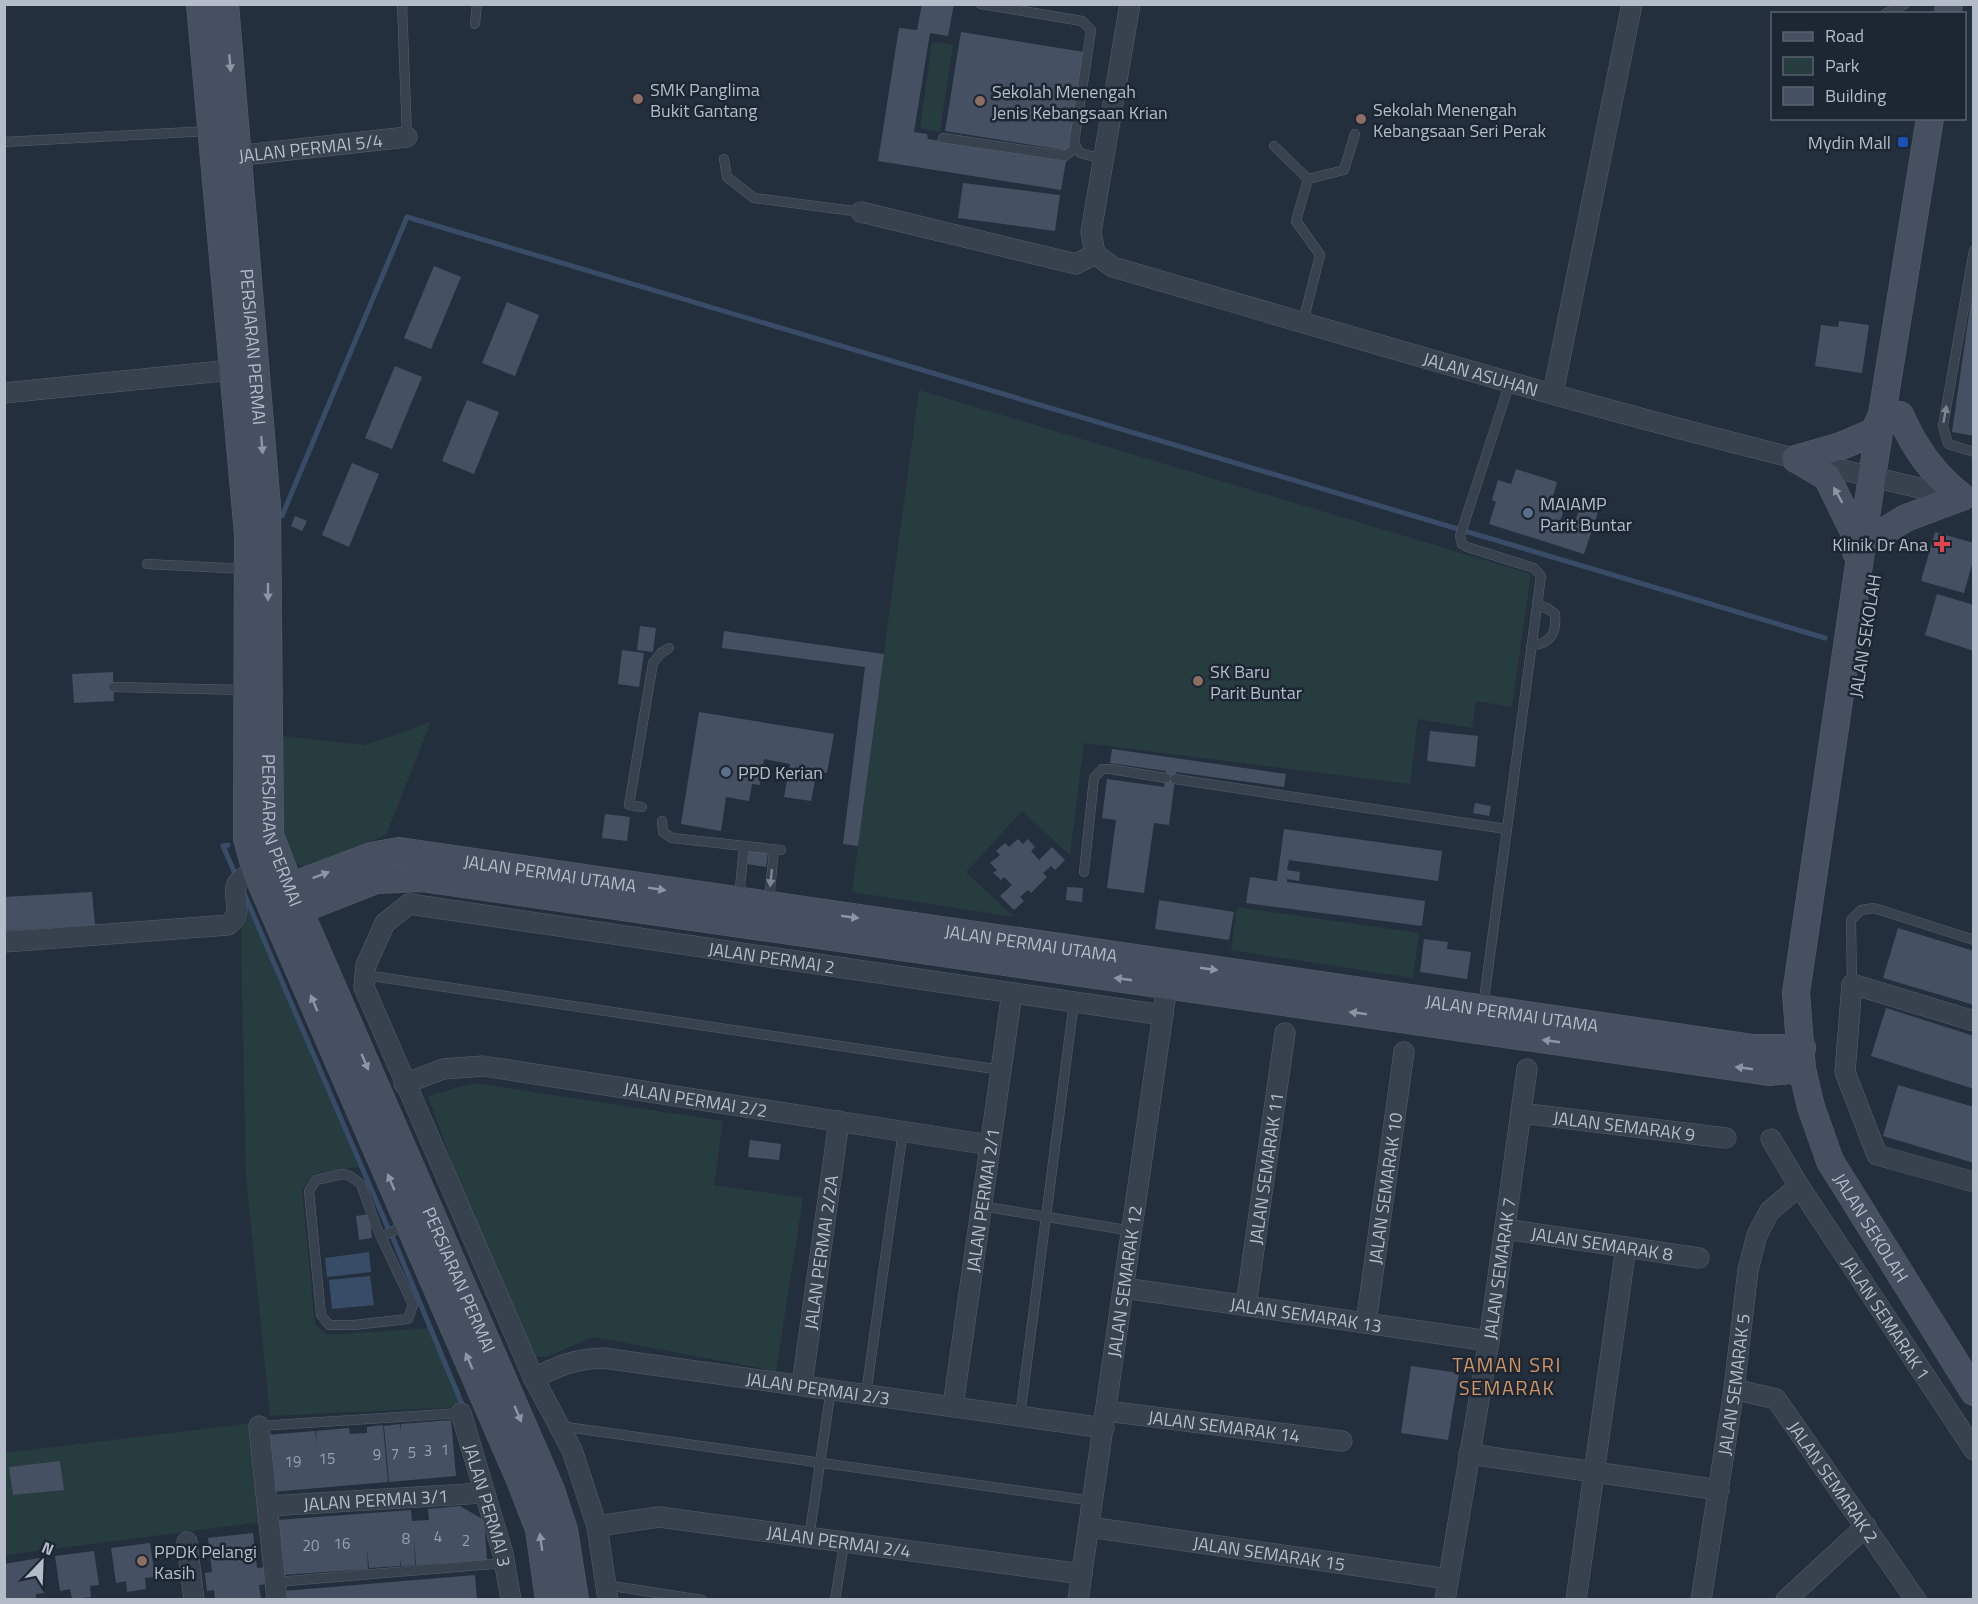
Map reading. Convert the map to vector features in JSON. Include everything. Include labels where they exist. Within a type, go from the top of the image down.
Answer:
[{"type":"street","points":[[861,212],[1076,264],[1095,254],[1091,232],[1130,4]]},
{"type":"street","points":[[1553,393],[1632,4]]},
{"type":"street","name":"PERSIARAN PERMAI","points":[[213,5],[210,131],[225,157],[232,370],[248,534],[245,690],[247,838],[256,870],[283,903],[550,1490],[564,1530],[575,1599]]},
{"type":"street","name":"PERSIARAN PERMAI","points":[[213,5],[225,157],[267,507],[270,835],[283,903],[409,1223],[539,1529],[549,1599]]},
{"type":"street","name":"JALAN SEKOLAH","points":[[1930,120],[1891,415],[1881,479],[1858,571],[1796,993],[1802,1059],[1810,1107],[1830,1161],[1974,1392]]},
{"type":"street","name":"JALAN SEKOLAH","points":[[1891,415],[1948,120]]},
{"type":"street","name":"JALAN PERMAI 5/4","points":[[225,157],[407,137]]},
{"type":"street","name":"JALAN ASUHAN","points":[[1095,254],[1113,267],[1510,382],[1796,459],[1968,498]]},
{"type":"street","points":[[4,393],[232,370]]},
{"type":"street","points":[[1796,459],[1841,446],[1874,432],[1891,415],[1939,479],[1968,498]]},
{"type":"street","points":[[1796,459],[1827,477],[1841,500],[1854,532],[1858,571]]},
{"type":"street","name":"JALAN SEKOLAH","points":[[1802,1059],[1881,533],[1881,479]]},
{"type":"street","points":[[1881,533],[1906,518],[1968,498]]},
{"type":"street","name":"JALAN PERMAI UTAMA","points":[[283,903],[370,856],[399,851],[723,906],[1482,1020],[1769,1072],[1802,1059]]},
{"type":"street","points":[[4,942],[120,929],[228,925],[235,920],[237,911],[236,882],[239,877],[256,870]]},
{"type":"street","name":"JALAN PERMAI 2","points":[[365,975],[366,965],[385,923],[409,904],[1162,1015]]},
{"type":"street","points":[[710,948],[723,906]]},
{"type":"street","name":"JALAN PERMAI UTAMA","points":[[723,906],[768,906],[1168,974]]},
{"type":"street","name":"JALAN SEMARAK 12","points":[[1078,1599],[1106,1419],[1168,974]]},
{"type":"street","points":[[365,975],[364,987],[404,1084],[534,1379],[572,1450],[597,1526],[607,1592]]},
{"type":"street","points":[[1974,1021],[1852,984],[1845,1072],[1877,1155],[1974,1182]]},
{"type":"street","name":"JALAN PERMAI 2/1","points":[[952,1406],[1012,993]]},
{"type":"street","points":[[1753,1048],[1789,1024],[1796,993]]},
{"type":"street","name":"JALAN PERMAI UTAMA","points":[[1482,1020],[1753,1048],[1802,1059]]},
{"type":"street","name":"JALAN SEMARAK 11","points":[[1246,1305],[1285,1033]]},
{"type":"street","name":"JALAN SEMARAK 10","points":[[1366,1323],[1404,1052]]},
{"type":"street","name":"JALAN PERMAI 2/2","points":[[404,1084],[443,1069],[483,1066],[990,1145]]},
{"type":"street","name":"JALAN SEMARAK 7","points":[[1445,1599],[1489,1341],[1527,1069]]},
{"type":"street","name":"JALAN SEMARAK 9","points":[[1521,1113],[1726,1138]]},
{"type":"street","name":"JALAN PERMAI 2/2A","points":[[802,1385],[839,1121]]},
{"type":"street","name":"JALAN SEMARAK 1","points":[[1771,1139],[1798,1186],[1974,1450]]},
{"type":"street","name":"JALAN SEMARAK 5","points":[[1701,1599],[1734,1389],[1748,1270],[1757,1235],[1769,1212],[1798,1186]]},
{"type":"street","name":"JALAN SEMARAK 8","points":[[1505,1230],[1699,1258]]},
{"type":"street","points":[[1576,1599],[1626,1247]]},
{"type":"street","name":"JALAN SEMARAK 13","points":[[1124,1288],[1489,1341]]},
{"type":"street","name":"JALAN PERMAI 2/3","points":[[534,1379],[557,1365],[579,1359],[603,1358],[1020,1416],[1106,1419]]},
{"type":"street","name":"JALAN SEMARAK 2","points":[[1734,1389],[1776,1399],[1916,1599]]},
{"type":"street","name":"JALAN PERMAI 3","points":[[461,1413],[505,1563],[511,1599]]},
{"type":"street","name":"JALAN SEMARAK 14","points":[[1106,1419],[1342,1440]]},
{"type":"street","points":[[260,1426],[277,1591]]},
{"type":"street","points":[[1469,1454],[1719,1490]]},
{"type":"street","name":"JALAN PERMAI 3/1","points":[[268,1506],[484,1493]]},
{"type":"street","name":"JALAN PERMAI 2/4","points":[[597,1526],[659,1517],[844,1544],[1082,1574]]},
{"type":"street","points":[[1786,1599],[1866,1526]]},
{"type":"street","name":"JALAN SEMARAK 15","points":[[1089,1527],[1448,1579]]},
{"type":"street","points":[[187,1542],[194,1599]]},
{"type":"lane","points":[[402,4],[407,137]]},
{"type":"lane","points":[[476,24],[477,4]]},
{"type":"lane","points":[[943,138],[1065,156],[1075,148],[1091,30],[1089,25],[1082,21],[981,4]]},
{"type":"lane","points":[[1889,12],[1905,4]]},
{"type":"lane","points":[[4,142],[210,131]]},
{"type":"lane","points":[[1308,179],[1344,170],[1355,135]]},
{"type":"lane","points":[[1274,146],[1308,179]]},
{"type":"lane","points":[[1075,148],[1087,156],[1103,159]]},
{"type":"lane","points":[[724,159],[727,177],[754,198],[861,212]]},
{"type":"lane","points":[[1303,322],[1320,255],[1296,221],[1308,179]]},
{"type":"lane","points":[[1974,250],[1943,426],[1947,444],[1974,452]]},
{"type":"lane","points":[[1482,1020],[1541,576],[1534,568],[1467,547],[1462,544],[1461,532],[1510,382]]},
{"type":"lane","points":[[147,564],[247,569]]},
{"type":"lane","points":[[1532,646],[1545,644],[1552,637],[1556,626],[1555,614],[1547,608],[1537,606]]},
{"type":"lane","points":[[642,807],[629,805],[647,698],[653,663],[661,652],[669,648]]},
{"type":"lane","points":[[113,687],[245,690]]},
{"type":"lane","points":[[1084,872],[1097,773],[1102,769],[1506,829]]},
{"type":"lane","points":[[662,821],[663,832],[672,838],[778,850],[768,906]]},
{"type":"lane","points":[[723,906],[744,846]]},
{"type":"lane","points":[[1852,984],[1851,920],[1861,910],[1874,908],[1974,940]]},
{"type":"lane","points":[[365,975],[1001,1070]]},
{"type":"lane","points":[[1020,1416],[1048,1217],[1074,1002]]},
{"type":"lane","points":[[866,1394],[903,1131]]},
{"type":"lane","points":[[343,1174],[357,1180],[381,1237],[413,1305],[408,1319],[354,1325],[329,1325],[321,1316],[309,1191],[311,1185],[321,1178],[343,1174]]},
{"type":"lane","points":[[981,1206],[1132,1231]]},
{"type":"lane","points":[[381,1237],[409,1223]]},
{"type":"lane","points":[[808,1539],[831,1389]]},
{"type":"lane","points":[[260,1426],[461,1413]]},
{"type":"lane","points":[[559,1426],[1093,1501]]},
{"type":"lane","points":[[835,1599],[844,1544]]},
{"type":"lane","points":[[277,1591],[505,1563]]},
{"type":"lane","points":[[607,1592],[702,1599]]},
{"type":"green space","points":[[932,42],[953,45],[940,132],[920,128]]},
{"type":"green space","name":"SK Baru Parit Buntar","points":[[919,390],[1531,574],[1512,707],[1476,701],[1472,728],[1418,719],[1410,784],[1084,743],[1070,855],[1022,811],[966,872],[1014,917],[852,892]]},
{"type":"green space","points":[[431,722],[386,835],[304,867],[284,860],[275,833],[281,736],[365,745]]},
{"type":"green space","points":[[240,890],[359,1167],[314,1174],[302,1189],[315,1324],[327,1335],[428,1328],[462,1407],[270,1416],[246,1176]]},
{"type":"green space","points":[[1237,907],[1419,933],[1413,978],[1231,950]]},
{"type":"green space","points":[[474,1083],[723,1121],[714,1185],[803,1198],[776,1371],[593,1337],[546,1357],[535,1357],[453,1166],[428,1096]]},
{"type":"green space","points":[[254,1423],[262,1522],[5,1555],[4,1453]]},
{"type":"water","points":[[369,1252],[371,1272],[327,1277],[325,1258]]},
{"type":"water","points":[[370,1276],[374,1305],[332,1309],[329,1280]]},
{"type":"building","points":[[922,4],[954,4],[948,36],[930,33],[914,132],[927,134],[928,139],[1066,161],[1061,190],[878,161],[899,28],[917,30]]},
{"type":"building","points":[[961,32],[1084,52],[1069,151],[945,131]]},
{"type":"building","points":[[963,183],[1060,195],[1055,231],[958,218]]},
{"type":"building","points":[[434,266],[461,277],[431,349],[404,338]]},
{"type":"building","points":[[1972,293],[1974,293],[1974,436],[1952,432]]},
{"type":"building","points":[[507,302],[539,315],[515,376],[482,363]]},
{"type":"building","points":[[1839,321],[1869,325],[1862,373],[1815,366],[1821,325],[1838,327]]},
{"type":"building","points":[[395,366],[422,377],[392,449],[365,438]]},
{"type":"building","points":[[467,400],[499,412],[474,474],[442,461]]},
{"type":"building","points":[[352,463],[379,474],[349,547],[322,535]]},
{"type":"building","name":"MAIAMP Parit Buntar","points":[[1516,469],[1557,482],[1553,496],[1567,500],[1558,528],[1572,532],[1582,500],[1600,506],[1584,554],[1489,524],[1496,502],[1492,500],[1498,480],[1511,484]]},
{"type":"building","points":[[295,516],[307,521],[302,531],[291,526]]},
{"type":"building","points":[[1935,532],[1974,543],[1974,557],[1964,593],[1921,581]]},
{"type":"building","points":[[1937,594],[1974,605],[1974,651],[1925,635]]},
{"type":"building","points":[[640,626],[656,628],[653,652],[637,650]]},
{"type":"building","points":[[724,631],[884,654],[858,846],[843,844],[865,667],[722,648]]},
{"type":"building","points":[[622,650],[644,653],[639,687],[618,684]]},
{"type":"building","points":[[113,672],[114,701],[74,703],[72,674]]},
{"type":"building","name":"PPD Kerian","points":[[699,712],[834,734],[827,773],[817,771],[811,801],[784,797],[790,764],[764,759],[760,785],[752,784],[749,801],[726,797],[721,831],[681,824]]},
{"type":"building","points":[[1430,731],[1478,736],[1475,767],[1427,761]]},
{"type":"building","points":[[1112,749],[1286,774],[1284,787],[1176,772],[1169,825],[1154,823],[1144,893],[1107,888],[1116,820],[1102,818],[1107,779],[1164,787],[1166,771],[1110,763]]},
{"type":"building","points":[[1475,803],[1491,806],[1489,816],[1473,813]]},
{"type":"building","points":[[605,814],[630,817],[627,841],[602,838]]},
{"type":"building","points":[[1284,829],[1442,851],[1438,881],[1289,860],[1287,870],[1300,872],[1299,881],[1287,879],[1287,882],[1425,901],[1422,926],[1246,903],[1250,877],[1277,881]]},
{"type":"building","points":[[1018,839],[1023,844],[1028,839],[1035,847],[1031,851],[1039,860],[1052,847],[1065,860],[1055,870],[1051,866],[1043,873],[1047,877],[1031,893],[1028,890],[1020,897],[1024,901],[1014,910],[1000,896],[1012,885],[1004,877],[1001,880],[993,873],[997,870],[990,863],[1000,855],[996,851],[1005,843],[1009,847]]},
{"type":"building","points":[[749,849],[768,852],[766,867],[747,864]]},
{"type":"building","points":[[1067,887],[1083,888],[1082,902],[1066,900]]},
{"type":"building","points":[[92,892],[95,925],[4,931],[4,897]]},
{"type":"building","points":[[1159,900],[1234,912],[1229,940],[1155,929]]},
{"type":"building","points":[[1898,928],[1974,951],[1974,1005],[1883,978]]},
{"type":"building","points":[[1424,939],[1448,942],[1447,949],[1471,952],[1467,979],[1420,972]]},
{"type":"building","points":[[1886,1008],[1974,1036],[1974,1089],[1871,1056]]},
{"type":"building","points":[[1898,1085],[1974,1107],[1974,1163],[1883,1136]]},
{"type":"building","points":[[750,1140],[781,1144],[779,1160],[748,1157]]},
{"type":"building","points":[[369,1214],[372,1238],[359,1240],[356,1216]]},
{"type":"building","points":[[1411,1366],[1459,1373],[1448,1440],[1401,1433]]},
{"type":"building","points":[[451,1420],[456,1476],[389,1482],[384,1426],[400,1424],[401,1432],[401,1424]]},
{"type":"building","points":[[383,1425],[388,1482],[271,1492],[266,1435],[315,1431],[317,1445],[316,1431],[349,1428],[350,1434],[367,1433],[367,1427]]},
{"type":"building","points":[[60,1461],[64,1490],[13,1495],[9,1467]]},
{"type":"building","points":[[460,1506],[484,1520],[487,1560],[416,1565],[414,1537],[415,1565],[401,1566],[400,1559],[400,1566],[369,1568],[367,1547],[368,1569],[282,1575],[277,1520],[411,1510],[412,1521],[429,1520],[428,1509]]},
{"type":"building","points":[[253,1533],[257,1568],[266,1567],[268,1584],[259,1585],[261,1600],[215,1600],[214,1590],[207,1591],[205,1573],[212,1572],[208,1538]]},
{"type":"building","points":[[150,1543],[155,1577],[145,1578],[146,1589],[127,1592],[126,1581],[116,1583],[111,1548]]},
{"type":"building","points":[[94,1551],[99,1585],[90,1586],[91,1597],[72,1599],[70,1589],[60,1591],[55,1556]]},
{"type":"building","points":[[40,1558],[45,1593],[36,1594],[36,1600],[6,1598],[4,1564]]},
{"type":"building","points":[[475,1575],[477,1600],[285,1600],[284,1591]]},
{"type":"waterway","points":[[282,516],[407,217],[1825,638]]},
{"type":"waterway","points":[[228,845],[223,846],[236,876]]},
{"type":"waterway","points":[[243,891],[388,1228]]},
{"type":"waterway","points":[[393,1238],[464,1409]]},
{"type":"place","name":"SMK Panglima Bukit Gantang","points":[[638,99]]},
{"type":"place","name":"Sekolah Menengah Jenis Kebangsaan Krian","points":[[980,101]]},
{"type":"place","name":"Sekolah Menengah Kebangsaan Seri Perak","points":[[1361,119]]},
{"type":"place","name":"Mydin Mall","points":[[1903,142]]},
{"type":"place","name":"MAIAMP Parit Buntar","points":[[1528,513]]},
{"type":"place","name":"Klinik Dr Ana","points":[[1942,544]]},
{"type":"place","name":"SK Baru Parit Buntar","points":[[1198,681]]},
{"type":"place","name":"PPD Kerian","points":[[726,772]]},
{"type":"place","name":"PPDK Pelangi Kasih","points":[[142,1561]]},
{"type":"district","name":"TAMAN SRI SEMARAK","points":[[1507,1376]]}]
